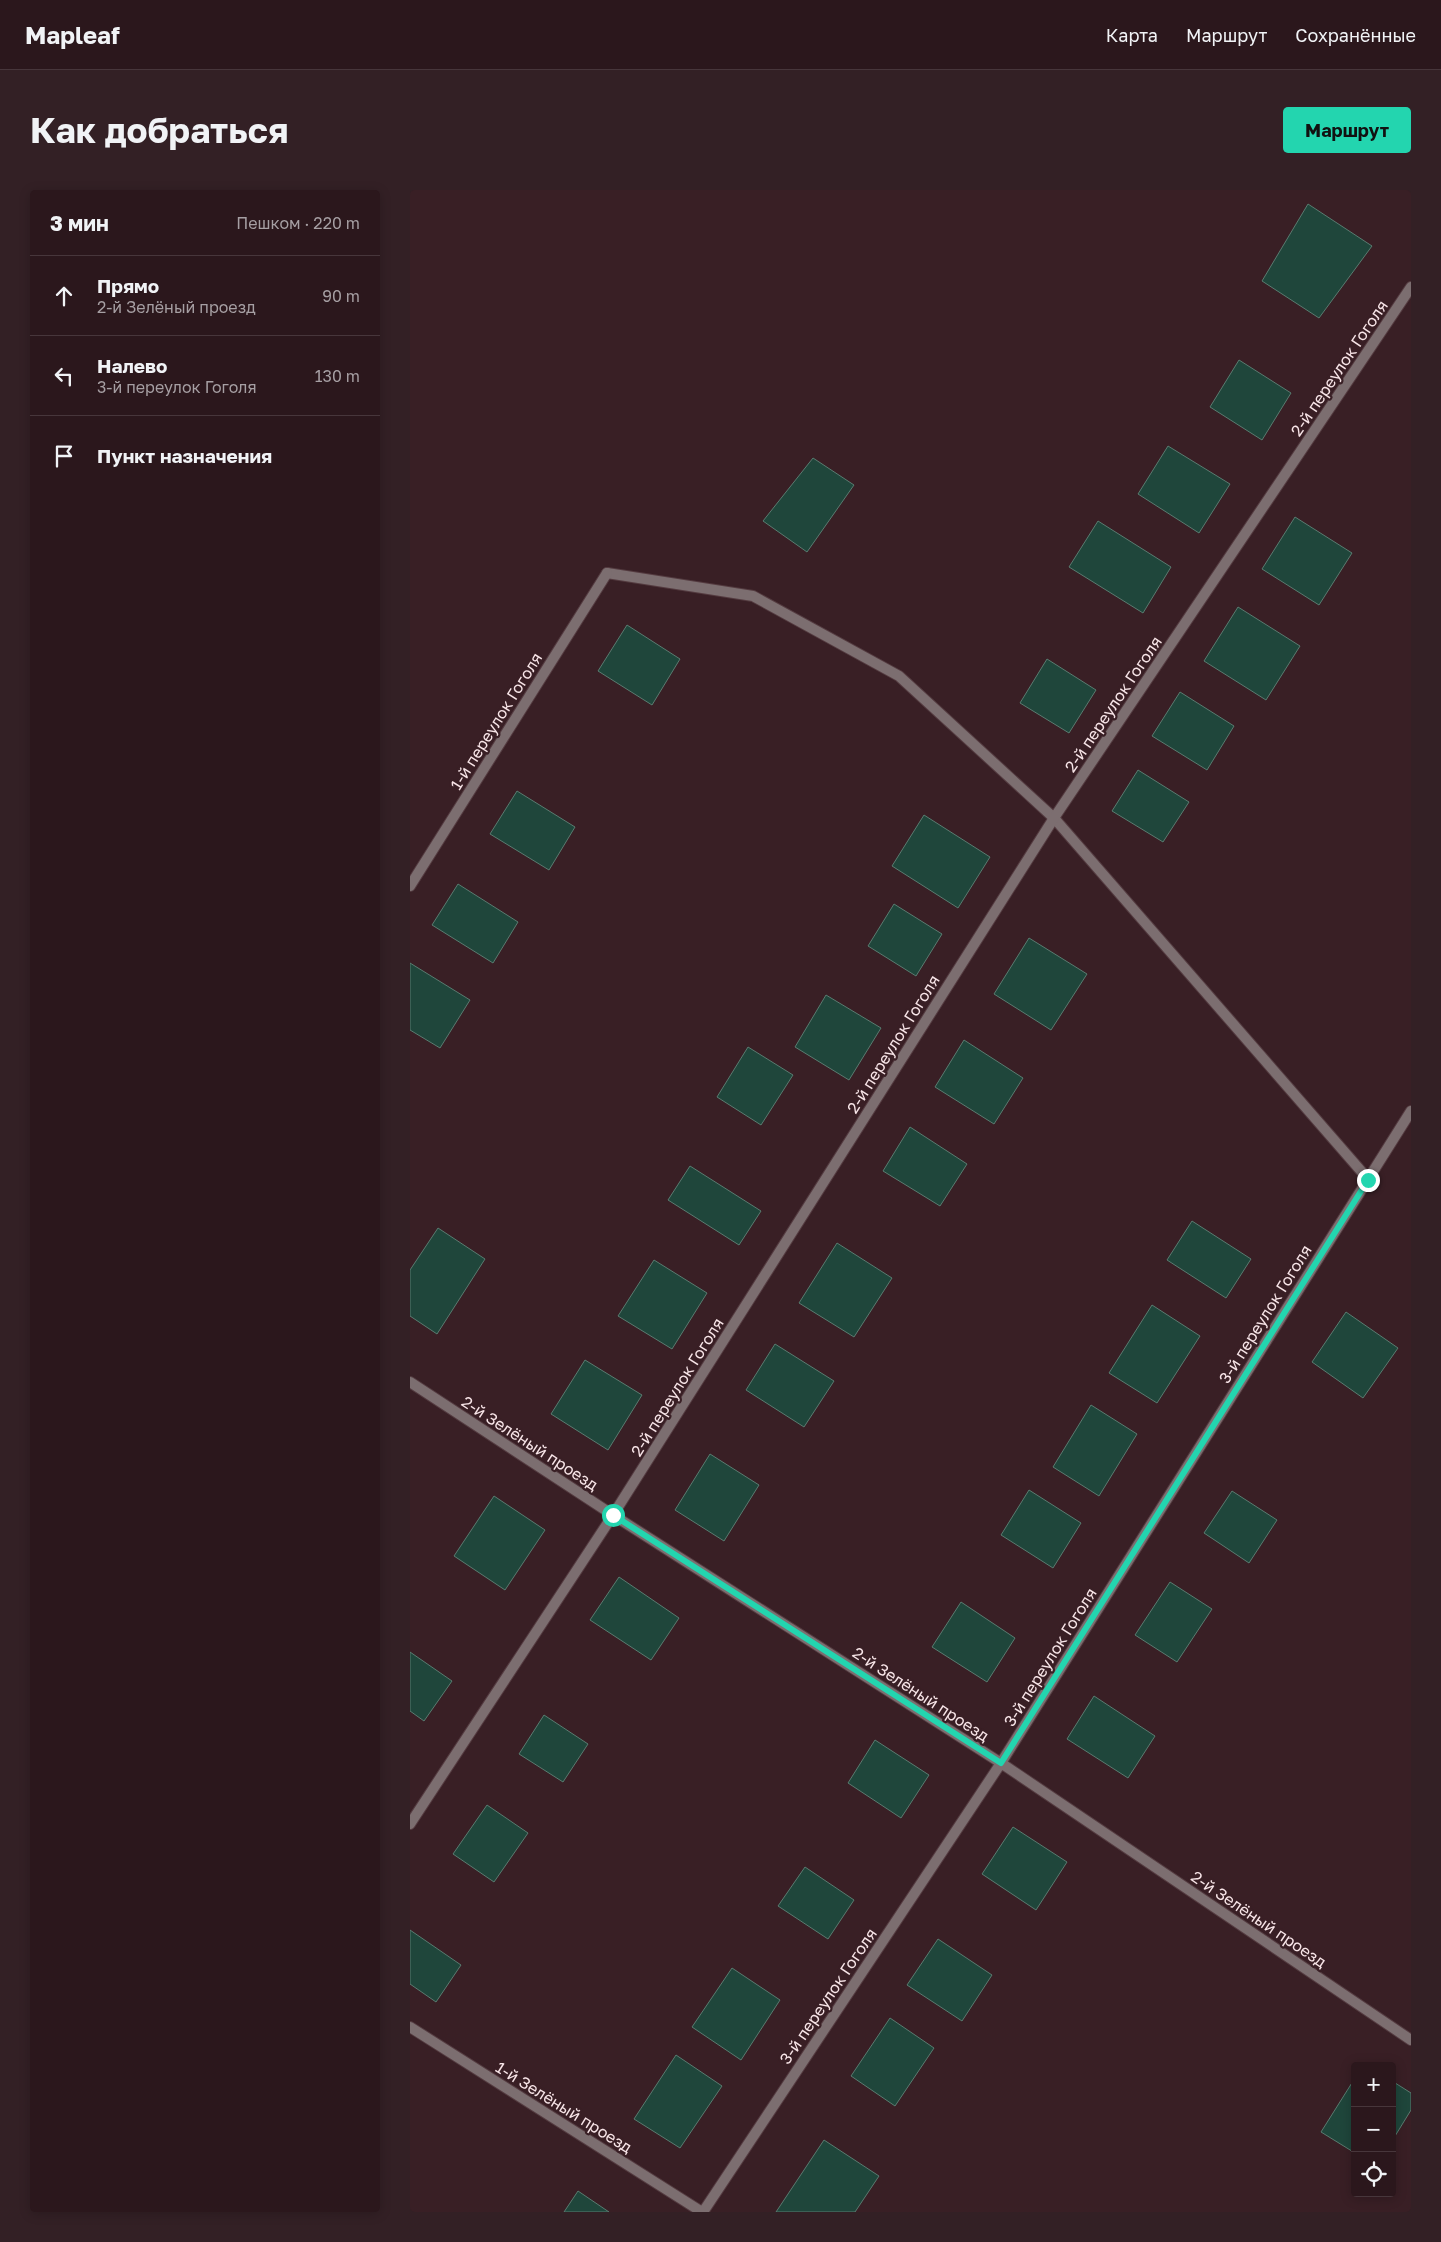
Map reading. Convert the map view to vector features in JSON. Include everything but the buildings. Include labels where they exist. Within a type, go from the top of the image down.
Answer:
[{"type":"street","name":"2-й переулок Гоголя","points":[[410,1824],[613,1515],[1054,818],[1411,287]]},
{"type":"street","name":"1-й переулок Гоголя","points":[[410,886],[607,573],[753,596],[899,676],[1054,818]]},
{"type":"street","points":[[1054,818],[1368,1180]]},
{"type":"street","name":"3-й переулок Гоголя","points":[[702,2212],[1001,1763],[1411,1111]]},
{"type":"street","name":"2-й Зелёный проезд","points":[[410,1382],[613,1515],[1001,1763],[1411,2040]]},
{"type":"street","name":"1-й Зелёный проезд","points":[[410,2027],[702,2212]]},
{"type":"route","points":[[613,1515],[1001,1763],[1368,1180]]}]
